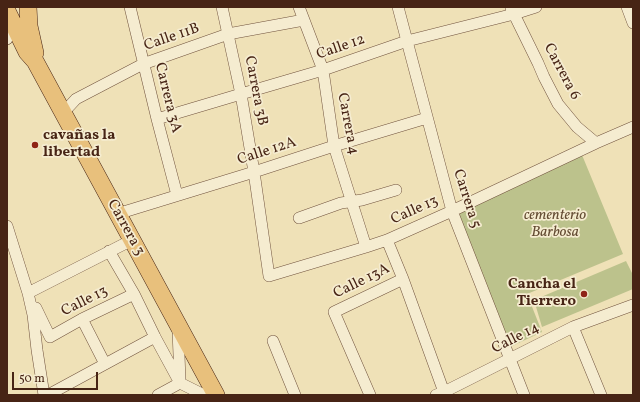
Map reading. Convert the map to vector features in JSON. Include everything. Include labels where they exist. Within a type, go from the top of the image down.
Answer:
[{"type":"main road","name":"Carrera 3","points":[[28,7],[29,26],[35,51],[35,61]]},
{"type":"main road","name":"Carrera 3","points":[[8,12],[27,52],[35,61],[216,395]]},
{"type":"street","name":"Carrera 3A","points":[[130,7],[177,196]]},
{"type":"street","name":"Carrera 3B","points":[[222,7],[241,94],[269,276]]},
{"type":"street","name":"Carrera 4","points":[[299,7],[323,70],[334,146],[366,247]]},
{"type":"street","name":"Carrera 5","points":[[398,7],[452,212],[524,395]]},
{"type":"street","name":"Calle 12","points":[[157,119],[323,70],[407,41],[512,10],[536,7]]},
{"type":"street","points":[[627,7],[633,23]]},
{"type":"street","name":"Carrera 6","points":[[512,10],[550,91],[558,104],[577,127],[596,143]]},
{"type":"street","points":[[7,39],[8,12]]},
{"type":"street","name":"Calle 11B","points":[[63,113],[76,99],[143,64],[228,34],[304,20]]},
{"type":"street","name":"Calle 12A","points":[[117,214],[427,118]]},
{"type":"street","name":"Calle 13","points":[[269,276],[387,240],[452,212],[596,143],[633,128]]},
{"type":"street","points":[[299,218],[341,203],[362,200],[396,190]]},
{"type":"street","points":[[7,226],[34,315],[37,350],[44,395]]},
{"type":"street","points":[[28,293],[132,240]]},
{"type":"street","points":[[387,240],[404,279],[442,394]]},
{"type":"street","points":[[109,251],[134,294],[180,383],[204,395]]},
{"type":"street","name":"Calle 13A","points":[[370,395],[334,312],[404,279]]},
{"type":"street","name":"Calle 13","points":[[28,293],[50,337],[82,319],[134,294]]},
{"type":"street","name":"Calle 14","points":[[442,394],[573,327],[633,305]]},
{"type":"street","points":[[82,319],[105,364]]},
{"type":"street","points":[[178,327],[180,383]]},
{"type":"street","points":[[573,327],[601,395]]},
{"type":"street","points":[[48,395],[58,388],[155,337]]},
{"type":"street","points":[[273,341],[295,395]]},
{"type":"street","points":[[158,395],[180,383]]},
{"type":"green space","name":"cementerio Barbosa","points":[[582,155],[623,254],[527,294],[542,332],[508,348],[457,213]]},
{"type":"green space","name":"Cancha el Tierrero","points":[[626,261],[633,275],[633,289],[542,327],[534,300]]},
{"type":"place","name":"cavañas la libertad","points":[[35,145]]},
{"type":"place","name":"Cancha el Tierrero","points":[[584,294]]}]
